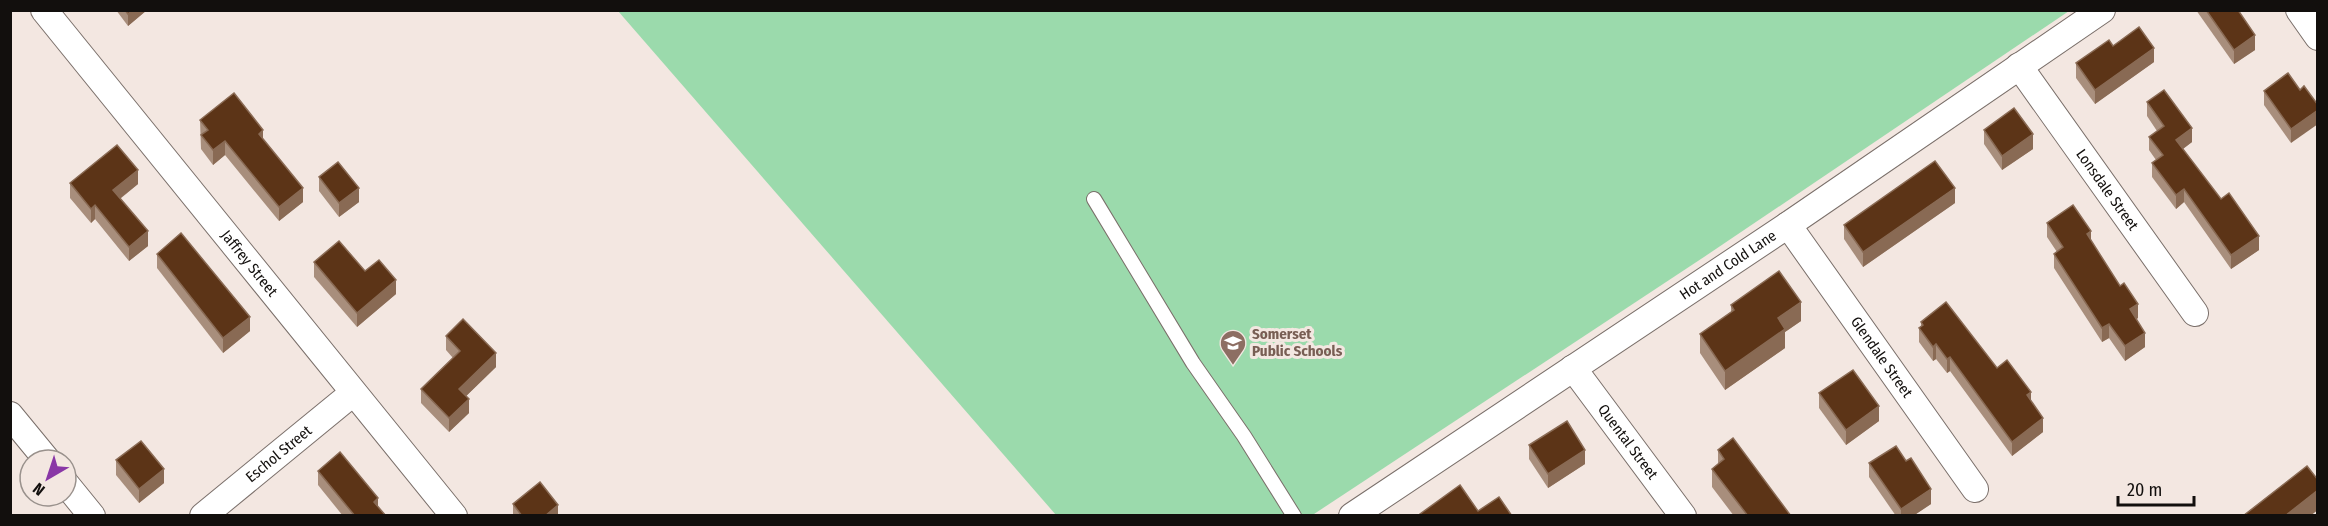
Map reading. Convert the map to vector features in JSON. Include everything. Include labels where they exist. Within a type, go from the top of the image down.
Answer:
[{"type":"street","name":"Jaffrey Street","points":[[44,10],[454,516]]},
{"type":"street","name":"Hot and Cold Lane","points":[[1352,516],[1788,225],[2102,10]]},
{"type":"street","points":[[2299,10],[2318,37]]},
{"type":"street","name":"Lonsdale Street","points":[[2019,66],[2194,313]]},
{"type":"street","name":"Glendale Street","points":[[1788,225],[1975,489]]},
{"type":"street","name":"Quental Street","points":[[1573,368],[1683,516]]},
{"type":"street","name":"Eschol Street","points":[[203,516],[353,393]]},
{"type":"street","points":[[10,415],[37,448]]},
{"type":"street","points":[[78,499],[92,516]]},
{"type":"lane","points":[[1094,198],[1192,363],[1244,436],[1294,516]]},
{"type":"green space","name":"Somerset Public Schools","points":[[618,11],[2069,11],[1704,257],[1311,516],[1056,515]]},
{"type":"building","points":[[2206,10],[2238,10],[2255,35],[2234,50]]},
{"type":"building","points":[[2139,27],[2154,48],[2095,90],[2076,63],[2109,40],[2113,46]]},
{"type":"building","points":[[2288,73],[2300,90],[2304,86],[2318,105],[2318,110],[2291,129],[2264,91]]},
{"type":"building","points":[[2164,90],[2192,128],[2176,140],[2221,199],[2229,193],[2259,236],[2231,255],[2184,189],[2176,195],[2152,163],[2163,155],[2149,137],[2164,126],[2147,102]]},
{"type":"building","points":[[234,93],[263,130],[259,134],[303,188],[279,207],[225,141],[213,150],[201,135],[208,130],[200,120]]},
{"type":"building","points":[[2014,108],[2033,134],[2002,156],[1984,130]]},
{"type":"building","points":[[117,145],[138,170],[113,190],[148,231],[129,247],[95,205],[91,209],[70,183]]},
{"type":"building","points":[[1935,161],[1955,188],[1863,252],[1844,225]]},
{"type":"building","points":[[338,162],[359,188],[339,203],[319,177]]},
{"type":"building","points":[[2073,205],[2091,231],[2087,234],[2120,286],[2124,283],[2138,304],[2130,309],[2145,333],[2125,346],[2109,324],[2102,328],[2054,254],[2063,247],[2047,223]]},
{"type":"building","points":[[181,233],[250,317],[223,338],[157,254]]},
{"type":"building","points":[[339,241],[365,271],[379,260],[396,280],[357,313],[314,262]]},
{"type":"building","points":[[1779,271],[1801,302],[1778,318],[1785,329],[1725,371],[1700,334],[1734,310],[1731,305]]},
{"type":"building","points":[[1946,302],[1997,368],[2007,360],[2031,392],[2027,395],[2043,418],[2012,442],[1950,357],[1947,359],[1936,344],[1933,347],[1919,328],[1923,325],[1921,322]]},
{"type":"building","points":[[463,319],[496,353],[459,389],[469,399],[449,418],[421,389],[460,351],[446,336]]},
{"type":"building","points":[[1853,370],[1879,406],[1846,430],[1819,393]]},
{"type":"building","points":[[1567,421],[1585,450],[1548,474],[1529,445]]},
{"type":"building","points":[[1733,438],[1791,516],[1748,516],[1712,469],[1724,459],[1718,450]]},
{"type":"building","points":[[141,441],[164,469],[139,489],[116,460]]},
{"type":"building","points":[[1896,446],[1906,461],[1911,458],[1931,489],[1901,509],[1869,463]]},
{"type":"building","points":[[340,452],[378,498],[374,502],[386,516],[355,516],[318,471]]},
{"type":"building","points":[[2307,466],[2318,480],[2318,490],[2285,516],[2243,516]]},
{"type":"building","points":[[540,482],[558,505],[545,516],[522,516],[513,504]]},
{"type":"building","points":[[1460,485],[1478,511],[1499,497],[1512,516],[1421,516],[1420,514]]},
{"type":"place","name":"Somerset Public Schools","points":[[1233,366]]}]
